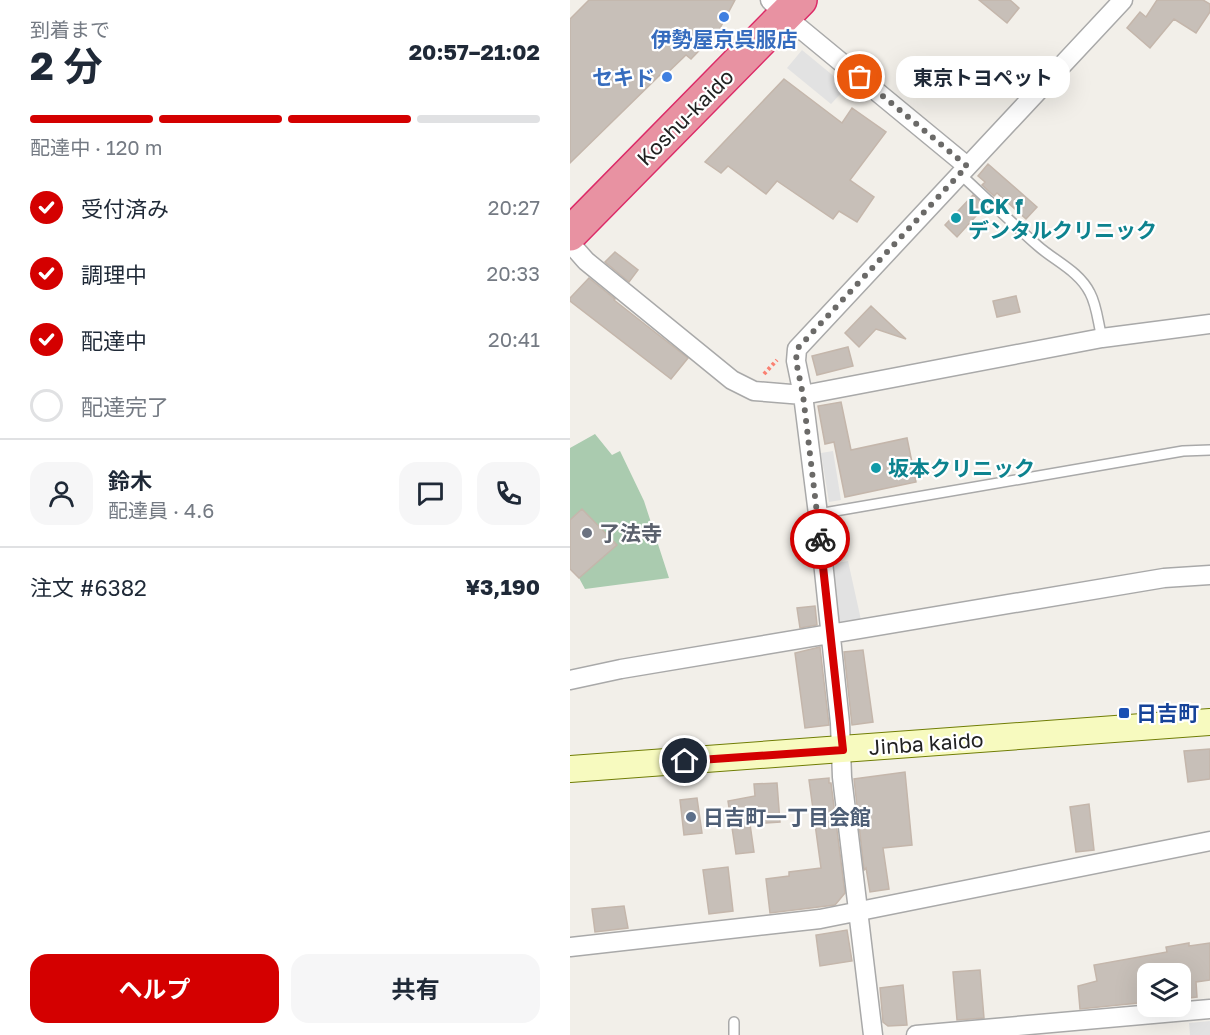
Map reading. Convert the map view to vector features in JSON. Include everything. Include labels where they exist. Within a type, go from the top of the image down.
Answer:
[{"type":"highway","name":"Koshu-kaido","points":[[570,234],[785,5]]},
{"type":"main road","name":"Jinba kaido","points":[[570,769],[1210,722]]},
{"type":"street","points":[[873,1035],[842,777],[843,750],[818,514],[803,395],[796,361],[797,349],[1123,0]]},
{"type":"street","points":[[785,5],[963,170]]},
{"type":"street","points":[[570,243],[586,261],[732,380],[754,392],[803,395],[1101,338],[1210,324]]},
{"type":"street","points":[[570,680],[621,669],[1164,578],[1210,575]]},
{"type":"street","points":[[570,947],[819,919],[1210,841]]},
{"type":"street","points":[[916,1035],[1210,1009]]},
{"type":"lane","points":[[963,170],[1041,249],[1080,279],[1092,298],[1101,338]]},
{"type":"lane","points":[[818,514],[1183,451],[1210,450]]},
{"type":"lane","points":[[734,1022],[734,1035]]},
{"type":"path","points":[[732,380],[759,379],[784,354],[797,349]]},
{"type":"green space","points":[[595,434],[612,455],[620,451],[644,501],[669,578],[585,589],[579,578],[616,545],[582,509],[570,520],[570,448]]},
{"type":"shaded area","points":[[802,50],[847,87],[831,104],[787,68]]},
{"type":"shaded area","points":[[833,451],[841,500],[829,502],[821,453]]},
{"type":"shaded area","points":[[848,561],[861,620],[840,624],[828,565]]},
{"type":"shaded area","points":[[1210,1021],[1210,1035],[1190,1035],[1189,1023]]},
{"type":"building","points":[[589,0],[735,0],[719,30],[691,59],[686,55],[663,77],[661,74],[570,163],[570,19]]},
{"type":"building","points":[[979,0],[1010,0],[1019,8],[1007,23]]},
{"type":"building","points":[[1157,0],[1203,0],[1210,4],[1210,12],[1196,33],[1174,19],[1150,48],[1127,28],[1140,12],[1146,17]]},
{"type":"building","points":[[784,79],[842,123],[852,108],[886,132],[850,180],[874,197],[857,222],[839,211],[833,219],[777,181],[766,194],[728,166],[721,173],[705,162]]},
{"type":"building","points":[[988,164],[1037,207],[1026,219],[997,193],[994,196],[982,185],[985,182],[978,176]]},
{"type":"building","name":"LCK f デンタルクリニック","points":[[973,195],[985,206],[957,237],[945,225]]},
{"type":"building","points":[[615,252],[638,270],[629,282],[605,262]]},
{"type":"building","points":[[589,278],[688,358],[671,379],[570,301],[570,298]]},
{"type":"building","points":[[1016,296],[1020,312],[997,317],[993,301]]},
{"type":"building","points":[[871,306],[906,339],[876,329],[859,347],[845,333]]},
{"type":"building","points":[[848,347],[853,366],[817,375],[812,356]]},
{"type":"building","name":"坂本クリニック","points":[[841,402],[851,450],[907,438],[916,482],[845,497],[834,442],[825,444],[818,406]]},
{"type":"building","name":"了法寺","points":[[582,509],[617,545],[579,578],[570,569],[570,520]]},
{"type":"building","points":[[815,606],[817,625],[800,628],[797,608]]},
{"type":"building","points":[[820,647],[829,725],[805,728],[795,653]]},
{"type":"building","points":[[863,650],[873,722],[852,725],[844,652]]},
{"type":"building","points":[[1210,749],[1210,779],[1188,782],[1184,751]]},
{"type":"building","points":[[905,772],[912,845],[883,848],[889,889],[870,892],[866,868],[864,870],[854,779]]},
{"type":"building","points":[[829,778],[845,893],[835,905],[770,913],[766,879],[789,876],[789,872],[821,868],[809,780]]},
{"type":"building","points":[[777,783],[780,822],[750,824],[754,852],[736,854],[728,801],[755,796],[754,784]]},
{"type":"building","name":"日吉町一丁目会館","points":[[697,798],[702,833],[684,835],[680,800]]},
{"type":"building","points":[[1089,804],[1094,850],[1076,852],[1070,807]]},
{"type":"building","points":[[728,867],[733,911],[709,914],[703,870]]},
{"type":"building","points":[[624,906],[628,928],[595,932],[592,909]]},
{"type":"building","points":[[847,930],[852,961],[820,966],[816,935]]},
{"type":"building","points":[[1189,943],[1189,946],[1210,943],[1210,980],[1196,982],[1197,997],[1191,998],[1191,963],[1137,963],[1137,1003],[1080,1009],[1078,986],[1097,981],[1094,965],[1167,952],[1166,947]]},
{"type":"building","points":[[980,970],[984,1018],[957,1020],[953,972]]},
{"type":"building","points":[[903,985],[907,1025],[888,1026],[883,1022],[880,988]]},
{"type":"way so far","points":[[820,539],[803,395],[796,361],[797,349],[967,166],[860,77]]},
{"type":"place","name":"伊勢屋京呉服店","points":[[724,17]]},
{"type":"place","name":"セキド","points":[[667,77]]},
{"type":"place","name":"東京トヨペット","points":[[860,77]]},
{"type":"place","name":"LCK f デンタルクリニック","points":[[956,218]]},
{"type":"place","name":"坂本クリニック","points":[[876,468]]},
{"type":"place","name":"了法寺","points":[[587,533]]},
{"type":"place","name":"日吉町","points":[[1124,713]]},
{"type":"place","name":"日吉町一丁目会館","points":[[691,817]]},
{"type":"route","points":[[685,761],[843,750],[820,539]]}]
